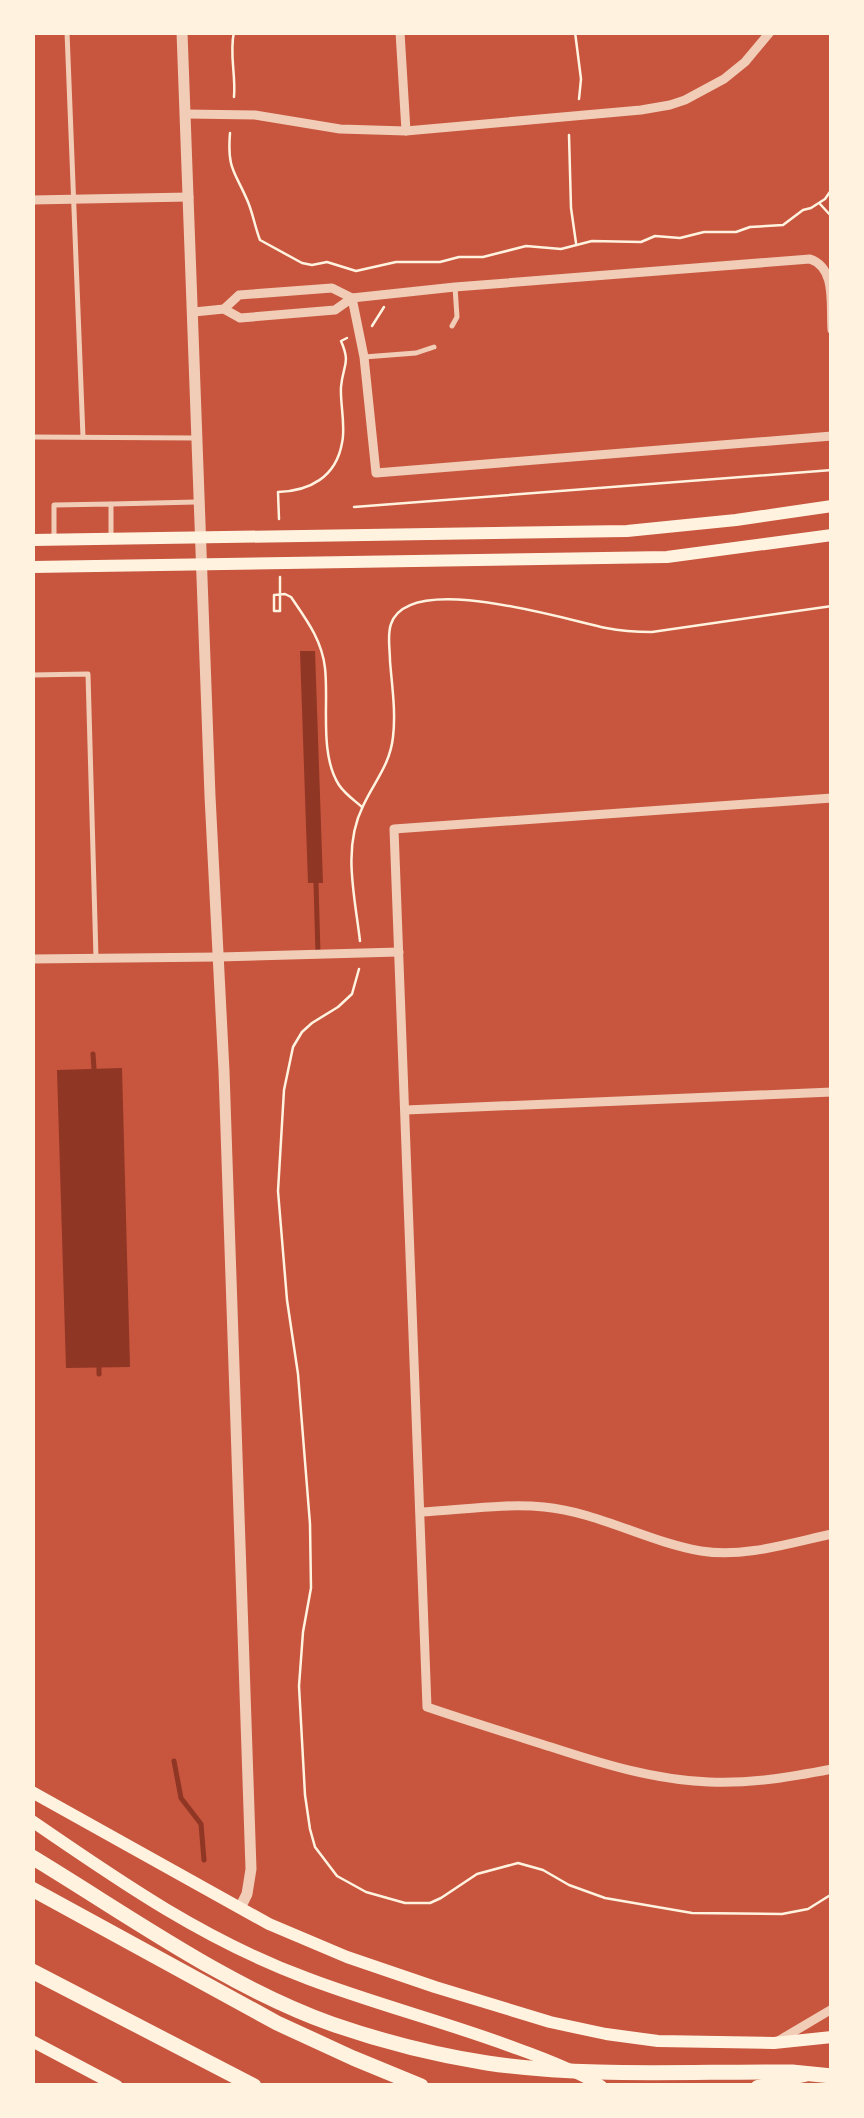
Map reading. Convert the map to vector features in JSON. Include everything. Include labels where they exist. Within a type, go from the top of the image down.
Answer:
[{"type":"highway","points":[[32,1857],[238,1980],[331,2023],[382,2039],[486,2063],[540,2068],[832,2073]]},
{"type":"highway","points":[[32,1889],[278,2023],[421,2086]]},
{"type":"highway","points":[[32,1971],[254,2086]]},
{"type":"main road","points":[[32,540],[626,531],[832,506]]},
{"type":"main road","points":[[32,566],[668,557],[832,534]]},
{"type":"main road","points":[[32,1792],[284,1930],[346,1957],[550,2022],[658,2041],[774,2043],[832,2037]]},
{"type":"main road","points":[[32,1821],[150,1900],[226,1944],[285,1970],[538,2056],[601,2086]]},
{"type":"main road","points":[[32,2041],[118,2086]]},
{"type":"main road","points":[[758,2086],[832,2073]]},
{"type":"street","points":[[182,32],[251,1869],[240,1908]]},
{"type":"street","points":[[400,32],[406,131]]},
{"type":"street","points":[[186,114],[255,115],[340,129],[406,131],[640,110],[685,100],[724,79],[745,62],[770,32]]},
{"type":"street","points":[[32,200],[190,197]]},
{"type":"street","points":[[224,309],[239,295],[332,288],[352,298],[802,258],[818,260],[825,268],[832,330]]},
{"type":"street","points":[[194,312],[224,309],[240,318],[335,310],[352,298]]},
{"type":"street","points":[[352,298],[364,357],[376,473],[832,436]]},
{"type":"street","points":[[832,798],[394,830],[426,1707],[596,1762],[664,1778],[734,1782],[832,1768]]},
{"type":"street","points":[[32,958],[218,958],[399,952]]},
{"type":"street","points":[[406,1110],[832,1092]]},
{"type":"street","points":[[420,1512],[544,1507],[686,1547],[722,1552],[756,1550],[832,1534]]},
{"type":"street","points":[[774,2043],[832,2010]]},
{"type":"lane","points":[[67,32],[82,438]]},
{"type":"lane","points":[[452,326],[457,317],[454,287]]},
{"type":"lane","points":[[364,357],[416,353],[434,347]]},
{"type":"lane","points":[[32,437],[198,438]]},
{"type":"lane","points":[[54,540],[54,505],[199,502]]},
{"type":"lane","points":[[111,504],[111,539]]},
{"type":"lane","points":[[32,675],[88,674],[96,958]]},
{"type":"path","points":[[234,32],[230,57],[236,80],[234,97]]},
{"type":"path","points":[[574,32],[581,79],[579,99]]},
{"type":"path","points":[[230,134],[233,173],[247,199],[260,240],[302,264],[327,262],[356,272],[396,262],[483,257],[526,246],[561,249],[592,241],[641,242],[655,236],[680,238],[783,224],[819,203],[832,189]]},
{"type":"path","points":[[569,135],[576,245]]},
{"type":"path","points":[[819,203],[832,217]]},
{"type":"path","points":[[279,506],[278,492],[307,488],[324,479],[335,462],[342,443],[341,389],[348,356],[341,341],[372,326],[384,306],[382,296]]},
{"type":"path","points":[[354,507],[832,470]]},
{"type":"path","points":[[280,599],[280,611],[274,611],[274,595],[291,597],[318,639],[324,666],[330,764],[338,784],[362,807]]},
{"type":"path","points":[[832,606],[652,632],[605,628],[460,599],[404,606],[394,617],[388,634],[393,740],[385,770],[362,807],[350,853],[361,953],[356,984],[338,1008],[312,1023],[293,1046],[284,1090],[278,1191],[310,1524],[310,1588],[299,1686],[305,1794],[315,1847],[338,1876],[366,1892],[405,1903],[430,1903],[477,1874],[518,1863],[605,1898],[692,1913],[782,1914],[808,1909],[832,1894]]},
{"type":"shaded area","points":[[300,651],[315,651],[323,883],[308,883]]},
{"type":"shaded area","points":[[122,1068],[130,1367],[66,1368],[57,1070]]},
{"type":"waterway","points":[[316,883],[318,954]]},
{"type":"waterway","points":[[93,1054],[94,1069]]},
{"type":"waterway","points":[[99,1367],[99,1374]]},
{"type":"waterway","points":[[174,1761],[181,1798],[201,1824],[204,1860]]}]
